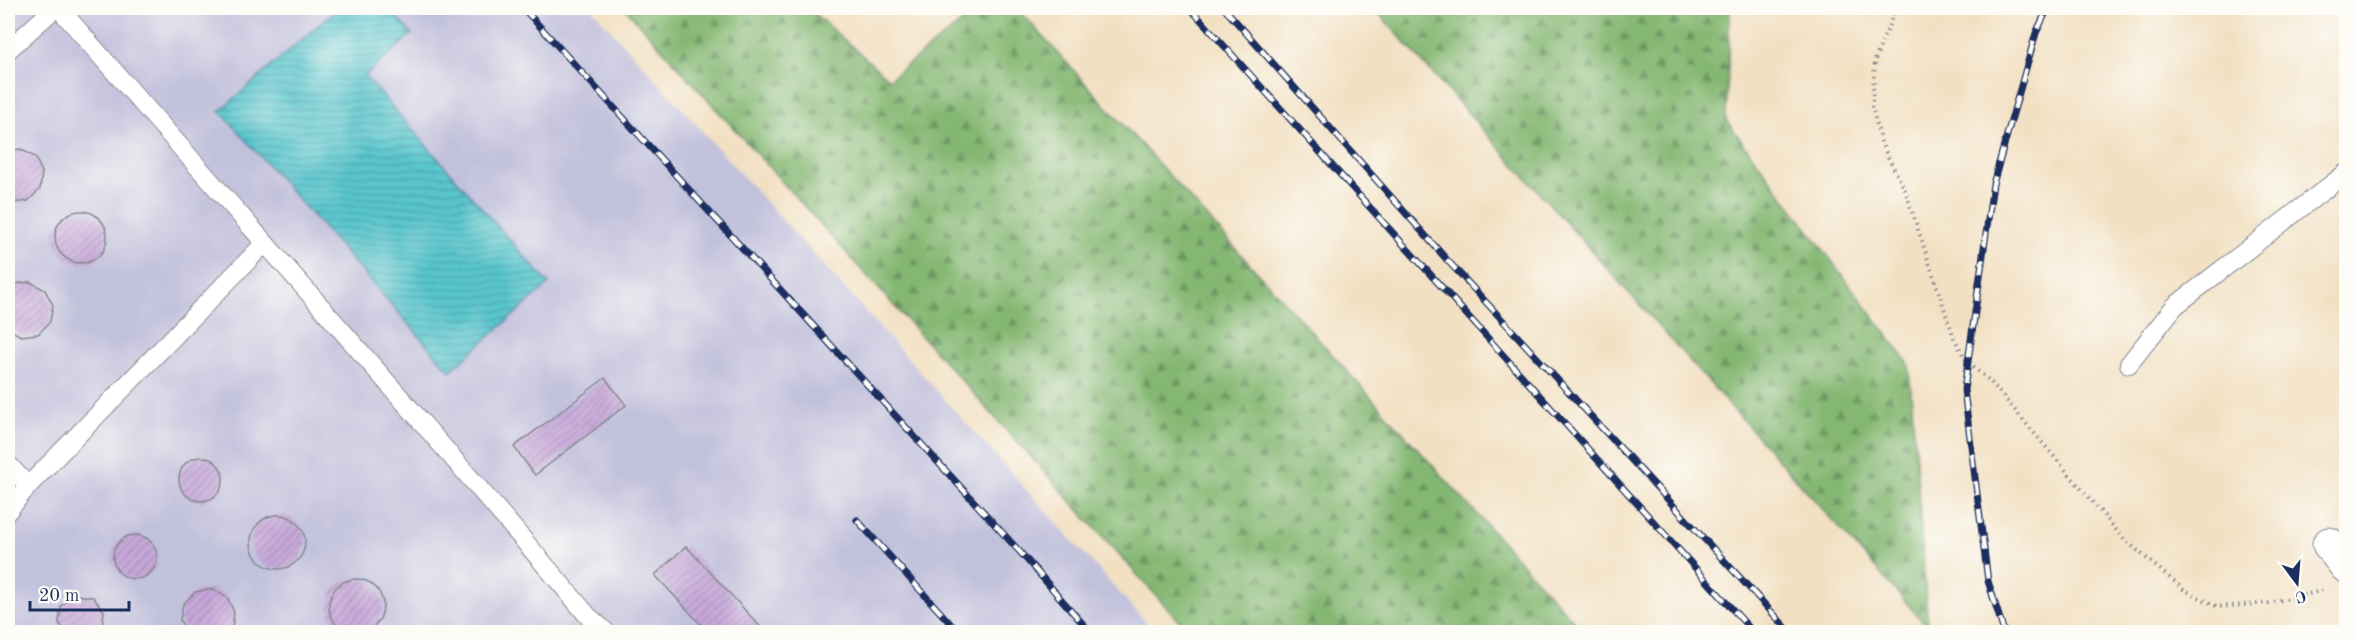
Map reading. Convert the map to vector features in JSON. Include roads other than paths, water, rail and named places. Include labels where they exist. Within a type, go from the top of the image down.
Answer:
[{"type":"lane","points":[[8,50],[57,8],[470,475],[588,616],[606,633]]},
{"type":"lane","points":[[2129,364],[2175,306],[2346,173]]},
{"type":"lane","points":[[8,511],[28,486],[264,244]]},
{"type":"lane","points":[[8,464],[28,486]]},
{"type":"water","points":[[338,8],[388,8],[412,34],[365,76],[549,284],[450,371],[220,111]]},
{"type":"railway","points":[[523,8],[1020,552],[1090,632]]},
{"type":"railway","points":[[1190,8],[1753,632]]},
{"type":"railway","points":[[1224,8],[1448,261],[1790,632]]},
{"type":"railway","points":[[2004,632],[1988,581],[1964,390],[1993,184],[2036,33],[2048,8]]},
{"type":"railway","points":[[857,520],[958,632]]}]
